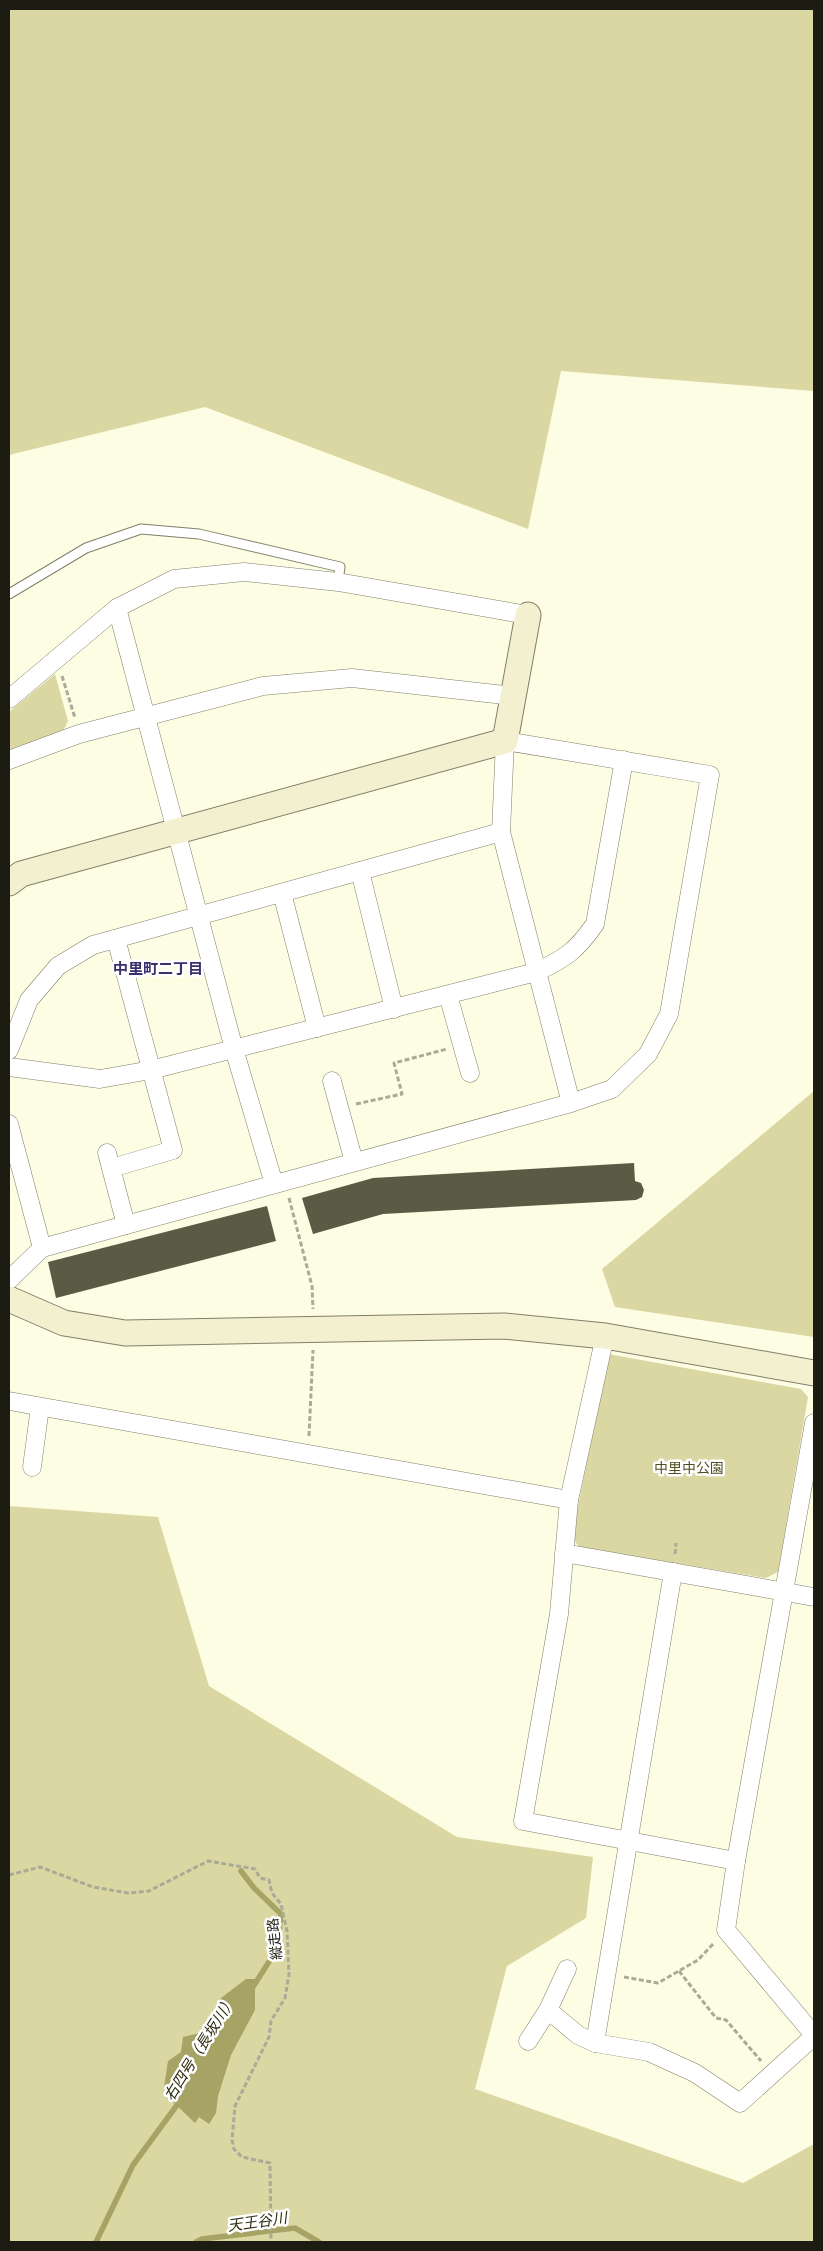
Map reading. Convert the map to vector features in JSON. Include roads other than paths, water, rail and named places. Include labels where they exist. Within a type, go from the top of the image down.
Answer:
[{"type":"street","points":[[9,699],[117,608],[174,579],[244,572],[338,582],[528,615],[505,741],[501,832],[571,1103]]},
{"type":"street","points":[[117,608],[174,830],[234,1050],[274,1184]]},
{"type":"street","points":[[9,760],[79,734],[263,686],[352,678],[514,696]]},
{"type":"street","points":[[9,883],[20,874],[174,830],[505,741],[710,775],[669,1014],[648,1054],[612,1089],[571,1103],[42,1248],[9,1280]]},
{"type":"street","points":[[9,1067],[100,1079],[151,1070],[536,972],[561,961],[580,946],[595,924],[624,760]]},
{"type":"street","points":[[9,1050],[29,1000],[58,966],[93,945],[501,832]]},
{"type":"street","points":[[360,871],[394,1009]]},
{"type":"street","points":[[282,893],[317,1028]]},
{"type":"street","points":[[116,939],[173,1150],[110,1160],[126,1225]]},
{"type":"street","points":[[448,995],[470,1074]]},
{"type":"street","points":[[332,1081],[354,1162]]},
{"type":"street","points":[[9,1124],[42,1248]]},
{"type":"street","points":[[9,1299],[64,1323],[124,1333],[504,1326],[606,1336],[814,1373]]},
{"type":"street","points":[[606,1336],[569,1500],[559,1614],[523,1821],[736,1862]]},
{"type":"street","points":[[9,1401],[569,1500]]},
{"type":"street","points":[[32,1467],[40,1407]]},
{"type":"street","points":[[548,2010],[578,2035],[595,2043],[649,2052],[695,2073],[740,2102],[814,2036],[726,1930],[736,1862],[813,1434]]},
{"type":"street","points":[[564,1553],[814,1598]]},
{"type":"street","points":[[595,2043],[673,1572]]},
{"type":"street","points":[[528,2041],[548,2010],[567,1969]]},
{"type":"lane","points":[[9,594],[86,548],[141,529],[198,534],[340,567],[338,582]]},
{"type":"water","points":[[246,1979],[255,1979],[255,2010],[231,2055],[218,2096],[216,2113],[209,2124],[199,2117],[195,2123],[170,2099],[174,2094],[164,2087],[168,2061],[181,2052],[183,2037],[204,2032],[221,1998]]},
{"type":"waterway","name":"右四号（長坂川）","points":[[241,1871],[254,1888],[281,1914],[277,1949],[251,1990]]},
{"type":"waterway","name":"右四号（長坂川）","points":[[96,2242],[133,2165],[180,2101]]},
{"type":"waterway","name":"天王谷川","points":[[196,2242],[202,2239],[295,2228],[319,2242]]},
{"type":"district","name":"中里町二丁目","points":[[158,968]]},
{"type":"park label","name":"中里中公園","points":[[689,1467]]}]
